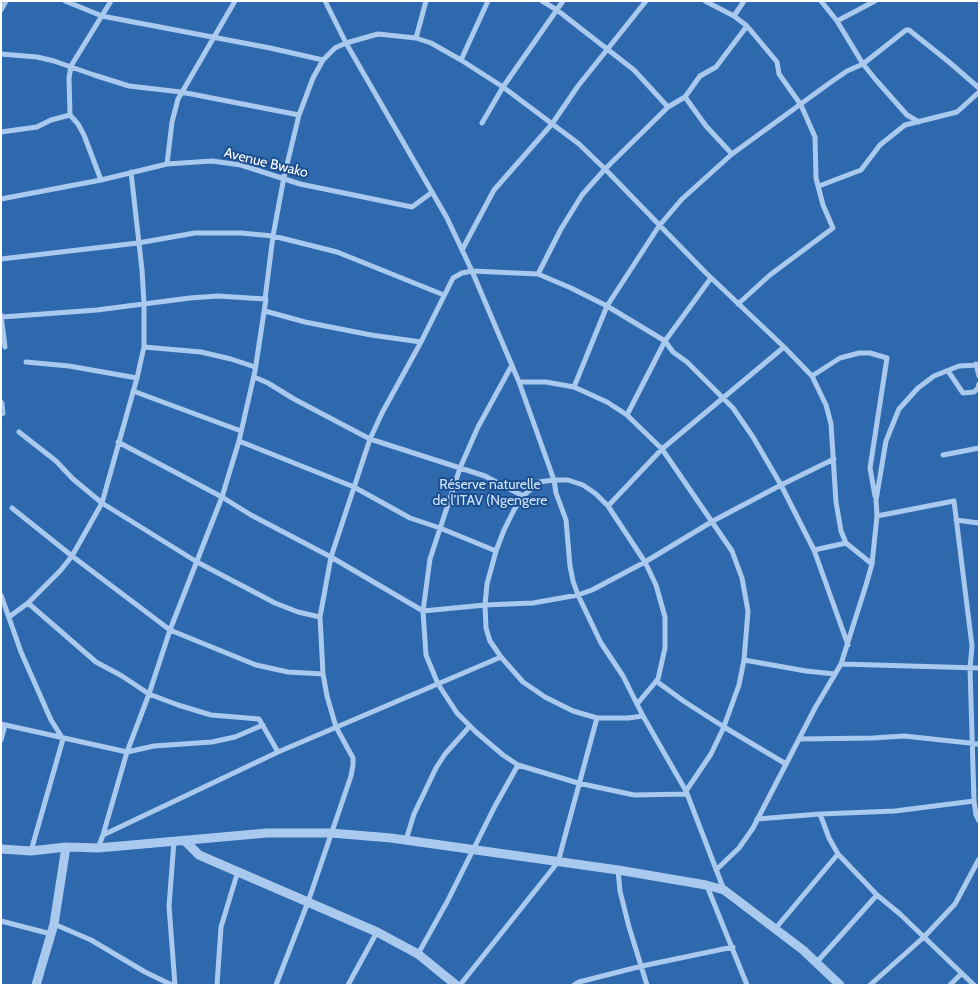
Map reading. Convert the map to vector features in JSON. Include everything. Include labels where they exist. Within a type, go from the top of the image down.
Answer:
[{"type":"street","points":[[1,10],[6,1]]},
{"type":"street","points":[[65,1],[102,16],[322,60]]},
{"type":"street","points":[[101,180],[84,135],[70,115],[69,78],[71,66],[111,1]]},
{"type":"street","points":[[167,164],[172,122],[181,92],[235,1]]},
{"type":"street","points":[[325,1],[346,42],[447,218],[472,271],[519,382],[554,480],[556,493],[566,520],[570,566],[578,595],[601,643],[623,676],[643,716],[686,792],[724,890]]},
{"type":"street","points":[[416,38],[426,1]]},
{"type":"street","points":[[461,60],[488,1]]},
{"type":"street","points":[[542,1],[607,48],[641,77],[668,107]]},
{"type":"street","points":[[482,123],[503,87],[563,1]]},
{"type":"street","points":[[462,250],[494,190],[552,124],[607,48],[646,1]]},
{"type":"street","points":[[705,1],[734,16],[748,26],[777,62],[779,74],[801,105],[815,137],[816,178],[833,228],[770,275],[738,304]]},
{"type":"street","points":[[734,16],[744,1]]},
{"type":"street","points":[[821,1],[837,20],[863,64],[907,115],[919,122]]},
{"type":"street","points":[[837,20],[875,1]]},
{"type":"street","points":[[538,274],[561,229],[582,195],[605,169],[668,107],[685,97],[700,76],[716,67],[748,26]]},
{"type":"street","points":[[574,387],[607,306],[659,226],[682,199],[732,154],[847,71],[863,64],[906,30],[909,30],[979,88]]},
{"type":"street","points":[[98,848],[127,752],[170,630],[222,497],[240,441],[254,377],[265,311],[273,236],[299,115],[322,60],[335,48],[346,42],[378,34],[416,38],[431,43],[503,87],[579,144],[605,169],[710,278],[784,347],[812,376],[826,406],[831,424],[836,502],[841,531],[846,543],[872,564]]},
{"type":"street","points":[[1,54],[37,57],[71,66],[94,76],[128,86],[181,92],[299,115]]},
{"type":"street","points":[[819,186],[861,170],[880,145],[906,125],[957,112],[979,92]]},
{"type":"street","points":[[685,97],[706,126],[732,154]]},
{"type":"street","points":[[1,132],[38,127],[51,120],[70,115]]},
{"type":"street","name":"Avenue Bwako","points":[[1,199],[101,180],[167,164],[212,161],[241,165],[300,184],[412,207],[431,193]]},
{"type":"street","points":[[9,617],[28,602],[60,571],[72,556],[102,503],[137,378],[144,347],[144,303],[131,172]]},
{"type":"street","points":[[1,259],[138,243],[195,233],[241,233],[273,236],[337,252],[444,295]]},
{"type":"street","points":[[276,985],[308,902],[351,776],[353,765],[353,758],[336,727],[323,674],[320,617],[331,557],[370,439],[453,278],[462,273],[472,271],[538,274],[607,306],[664,341],[673,352],[734,408],[781,485],[814,550],[848,645]]},
{"type":"street","points":[[626,415],[664,341],[710,278]]},
{"type":"street","points":[[5,347],[1,315],[97,310],[144,303],[218,296],[265,299]]},
{"type":"street","points":[[265,311],[371,335],[421,342]]},
{"type":"street","points":[[144,347],[201,352],[255,367]]},
{"type":"street","points":[[608,506],[662,449],[784,347]]},
{"type":"street","points":[[716,870],[739,848],[753,828],[799,739],[841,664],[872,564],[877,516],[870,468],[887,358],[870,353],[859,353],[840,358],[812,376]]},
{"type":"street","points":[[26,362],[69,366],[137,378]]},
{"type":"street","points":[[876,500],[886,440],[899,409],[922,385],[934,376],[948,370],[959,366],[977,364],[979,376]]},
{"type":"street","points":[[512,365],[478,427],[460,468],[430,559],[423,611],[426,655],[438,684],[458,713],[503,755],[518,765],[578,783],[634,795],[686,792]]},
{"type":"street","points":[[948,370],[963,393],[974,392],[979,384]]},
{"type":"street","points":[[254,377],[370,439],[485,476],[523,496]]},
{"type":"street","points":[[519,382],[546,382],[574,387],[607,402],[626,415],[662,449],[732,551],[742,578],[748,611],[744,660],[724,727],[711,754],[686,792]]},
{"type":"street","points":[[133,391],[242,431]]},
{"type":"street","points":[[19,432],[56,461],[73,479],[102,503],[197,562],[275,603],[298,612],[320,617]]},
{"type":"street","points":[[240,441],[354,487],[410,518],[496,551]]},
{"type":"street","points":[[118,442],[222,497],[251,516],[331,557],[423,611],[485,605],[533,604],[578,595],[592,590],[645,562],[713,521],[834,459]]},
{"type":"street","points":[[943,455],[979,448]]},
{"type":"street","points":[[637,704],[656,680],[661,668],[665,648],[665,617],[656,585],[645,562],[608,506],[596,494],[583,485],[568,480],[540,482],[523,496],[509,518],[496,551],[487,584],[485,605],[486,628],[490,641],[501,658],[524,682],[545,697],[573,711],[597,718],[643,716]]},
{"type":"street","points":[[877,516],[954,501],[972,646],[970,668],[976,744],[974,801],[979,821]]},
{"type":"street","points":[[12,508],[170,630],[256,665],[288,672],[323,674]]},
{"type":"street","points":[[956,520],[979,523]]},
{"type":"street","points":[[814,550],[846,543]]},
{"type":"street","points":[[1,595],[21,652],[51,720],[63,739],[31,851]]},
{"type":"street","points":[[28,602],[96,662],[149,694],[210,715],[255,717],[259,719],[278,752]]},
{"type":"street","points":[[103,835],[278,752],[501,658]]},
{"type":"street","points":[[744,660],[835,674]]},
{"type":"street","points":[[841,664],[979,668]]},
{"type":"street","points":[[656,680],[685,702],[786,764]]},
{"type":"street","points":[[460,985],[558,862],[597,718]]},
{"type":"street","points":[[1,740],[3,724],[127,752],[154,746],[212,742],[235,737],[264,726]]},
{"type":"street","points":[[406,840],[414,814],[436,768],[445,754],[470,726]]},
{"type":"street","points":[[799,739],[904,736],[976,744]]},
{"type":"street","points":[[418,954],[518,765]]},
{"type":"street","points":[[757,819],[895,811],[974,801]]},
{"type":"street","points":[[820,814],[826,831],[838,854],[877,895],[974,985]]},
{"type":"street","points":[[1,849],[31,851],[66,847],[98,848],[267,833],[330,834],[406,840],[618,870],[706,885],[724,890],[803,950],[840,985]]},
{"type":"street","points":[[54,924],[91,940],[145,972],[173,985],[169,906],[174,841]]},
{"type":"street","points":[[185,841],[199,855],[377,932],[418,954],[456,985]]},
{"type":"street","points":[[36,985],[54,924],[66,847]]},
{"type":"street","points":[[775,929],[838,854]]},
{"type":"street","points":[[870,985],[924,937],[956,904],[979,860]]},
{"type":"street","points":[[618,870],[626,918],[648,985]]},
{"type":"street","points":[[217,985],[221,927],[238,871]]},
{"type":"street","points":[[706,885],[747,985]]},
{"type":"street","points":[[816,963],[877,895]]},
{"type":"street","points":[[1,921],[51,934]]},
{"type":"street","points":[[348,985],[377,932]]},
{"type":"street","points":[[574,985],[579,982],[642,966],[733,947]]},
{"type":"street","points":[[950,985],[961,974]]},
{"type":"green space","name":"Réserve naturelle de l'ITAV (Ngengere","points":[[1,1],[979,1],[979,985],[1,985]]},
{"type":"waterway","points":[[1,400],[4,414],[1,415]]}]
